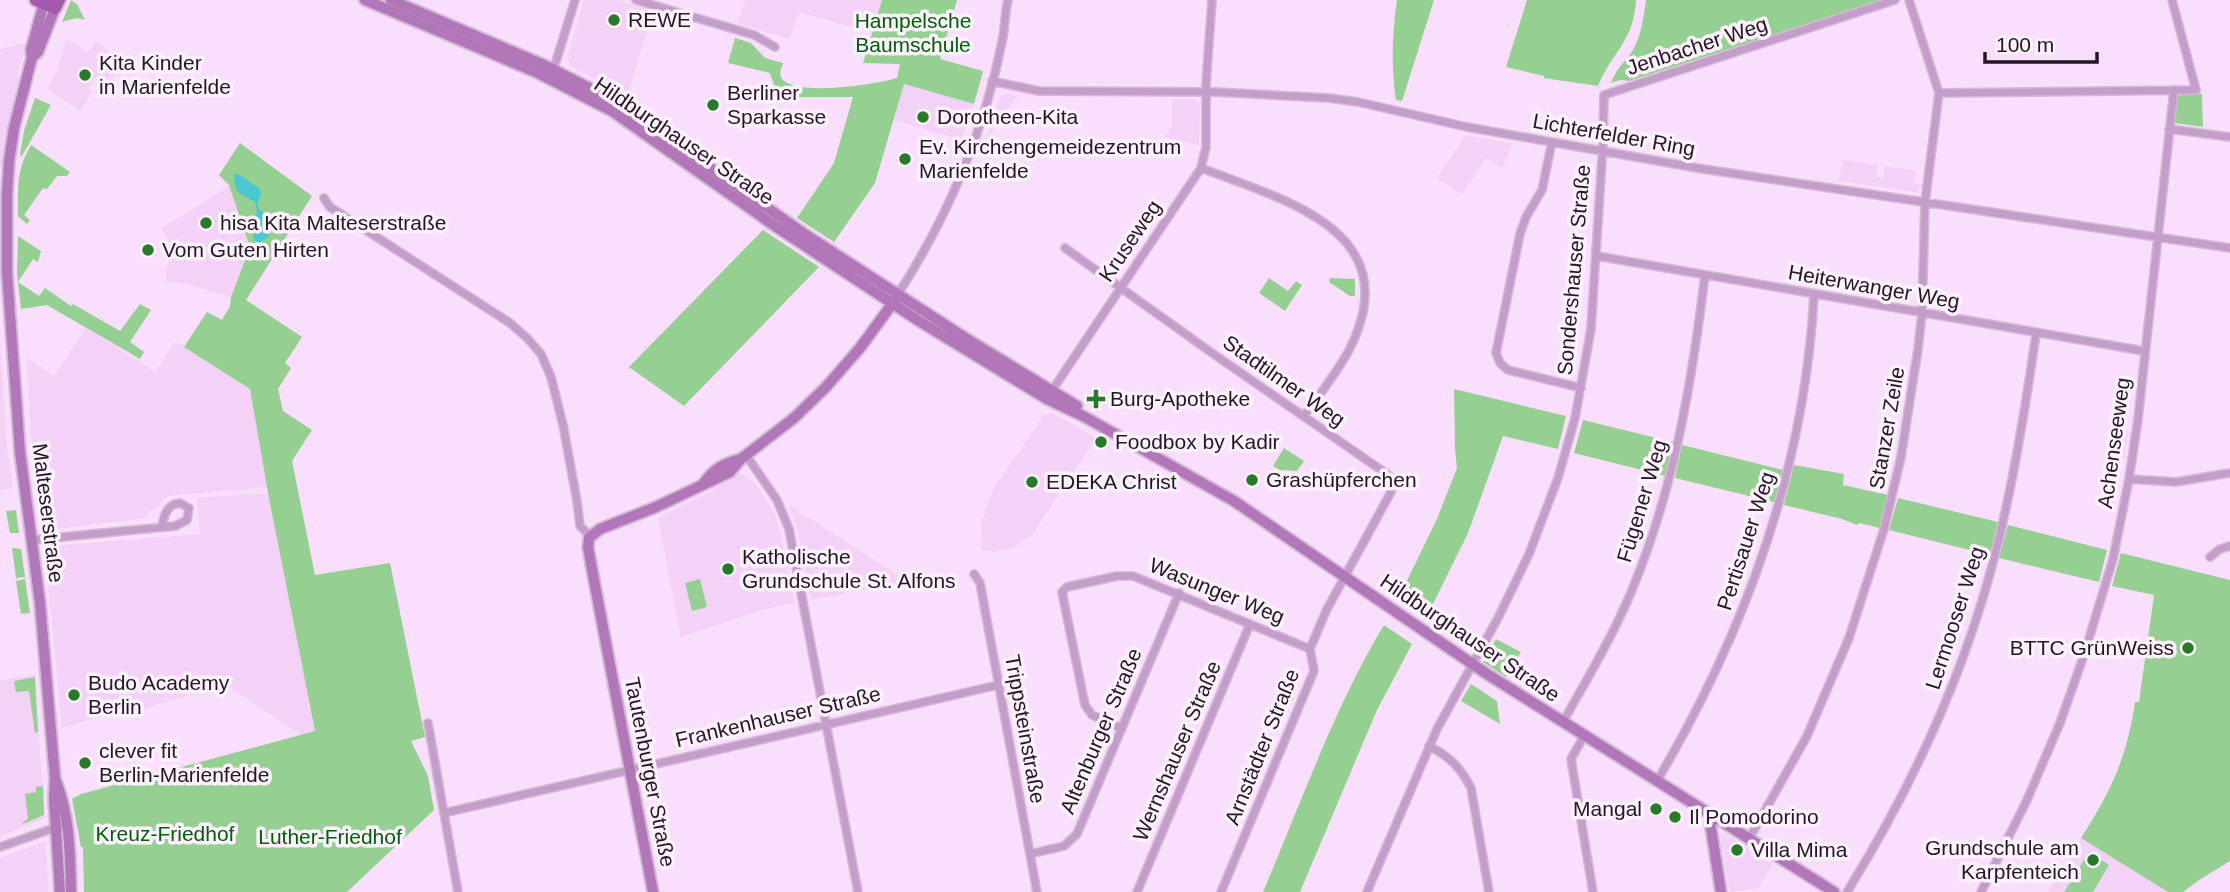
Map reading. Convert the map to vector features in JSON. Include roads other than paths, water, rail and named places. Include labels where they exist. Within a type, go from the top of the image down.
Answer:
[{"type":"main road","name":"Hildburghauser Straße","points":[[365,0],[552,74]]},
{"type":"main road","name":"Hildburghauser Straße","points":[[391,0],[552,74],[612,111],[766,220],[1049,394],[1078,407],[1085,417],[1234,502],[1472,665],[1834,892]]},
{"type":"main road","name":"Malteserstraße","points":[[48,2],[31,50],[32,57],[4,175],[8,294],[20,452],[42,619],[55,778],[63,798],[65,886]]},
{"type":"main road","points":[[590,536],[600,529],[656,507],[730,472],[826,387],[860,348],[895,299]]},
{"type":"main road","name":"Tautenburger Straße","points":[[590,536],[589,551],[653,892]]},
{"type":"main road","points":[[1713,817],[1710,822],[1721,892]]},
{"type":"street","points":[[552,74],[575,0]]},
{"type":"street","points":[[636,0],[754,35],[775,47]]},
{"type":"street","points":[[895,299],[937,226],[976,133],[1004,33],[1008,0]]},
{"type":"street","name":"Kruseweg","points":[[1049,394],[1201,168],[1206,147],[1206,92],[1212,0]]},
{"type":"street","name":"Jenbacher Weg","points":[[1603,151],[1604,97],[1607,93],[1895,0]]},
{"type":"street","name":"Stanzer Zeile","points":[[1749,839],[1811,726],[1849,638],[1887,520],[1904,446],[1922,313],[1925,202],[1939,93],[1909,0]]},
{"type":"street","points":[[1939,93],[2196,90],[2172,0]]},
{"type":"street","name":"Lichterfelder Ring","points":[[992,82],[1038,91],[1206,92],[1329,98],[1467,127],[1703,169],[2230,248]]},
{"type":"street","name":"Achenseeweg","points":[[1980,892],[2027,800],[2076,678],[2113,559],[2129,479],[2174,90]]},
{"type":"street","points":[[2169,129],[2230,137]]},
{"type":"street","points":[[1552,142],[1543,186],[1520,234],[1496,353],[1500,363],[1508,370],[1581,388]]},
{"type":"street","name":"Sondershauser Straße","points":[[1367,892],[1429,746],[1499,616],[1538,532],[1558,478],[1581,388],[1591,329],[1603,151]]},
{"type":"street","points":[[1201,168],[1311,213],[1346,240],[1359,263],[1364,290],[1360,323],[1343,359],[1304,416]]},
{"type":"street","points":[[324,198],[330,207],[510,323],[541,354],[549,369],[559,403],[580,526],[590,536]]},
{"type":"street","name":"Stadtilmer Weg","points":[[1065,248],[1393,480],[1391,493],[1345,578]]},
{"type":"street","name":"Heiterwanger Weg","points":[[1597,256],[2144,351]]},
{"type":"street","name":"Fügener Weg","points":[[1563,722],[1606,645],[1631,592],[1664,499],[1678,444],[1705,275]]},
{"type":"street","name":"Pertisauer Weg","points":[[1657,781],[1715,676],[1759,570],[1796,435],[1806,376],[1814,294]]},
{"type":"street","name":"Lermooser Weg","points":[[1847,892],[1889,820],[1924,750],[1975,621],[2007,505],[2021,437],[2036,334]]},
{"type":"street","points":[[744,457],[777,500],[789,529],[858,892]]},
{"type":"street","points":[[2129,479],[2176,482],[2230,473]]},
{"type":"street","points":[[32,540],[162,527]]},
{"type":"street","points":[[2210,557],[2220,549],[2230,546]]},
{"type":"street","name":"Trippsteinstraße","points":[[974,574],[980,583],[1037,892]]},
{"type":"street","name":"Wasunger Weg","points":[[1121,728],[1092,715],[1084,705],[1063,590],[1066,587],[1125,575],[1141,578],[1310,649]]},
{"type":"street","name":"Arnstädter Straße","points":[[1221,892],[1314,671],[1310,649],[1326,611],[1345,578]]},
{"type":"street","name":"Altenburger Straße","points":[[1030,853],[1059,848],[1073,839],[1178,593]]},
{"type":"street","name":"Wernshauser Straße","points":[[1137,892],[1250,624]]},
{"type":"street","name":"Frankenhauser Straße","points":[[444,813],[998,685]]},
{"type":"street","points":[[428,723],[458,892]]},
{"type":"street","points":[[1584,736],[1571,760],[1594,892]]},
{"type":"street","points":[[1429,746],[1453,762],[1471,788],[1489,892]]},
{"type":"street","points":[[0,847],[62,825]]},
{"type":"water","points":[[234,174],[259,188],[259,209],[276,221],[266,229],[269,236],[259,243],[254,240],[252,224],[257,212],[255,202],[237,189]]},
{"type":"place","name":"REWE","points":[[614,20]]},
{"type":"place","name":"Kita Kinder in Marienfelde","points":[[85,75]]},
{"type":"place","name":"Berliner Sparkasse","points":[[713,105]]},
{"type":"place","name":"Dorotheen-Kita","points":[[923,117]]},
{"type":"place","name":"Ev. Kirchengemeidezentrum Marienfelde","points":[[905,159]]},
{"type":"place","name":"hisa Kita Malteserstraße","points":[[206,223]]},
{"type":"place","name":"Vom Guten Hirten","points":[[148,250]]},
{"type":"place","name":"Burg-Apotheke","points":[[1096,399]]},
{"type":"place","name":"Foodbox by Kadir","points":[[1101,442]]},
{"type":"place","name":"Grashüpferchen","points":[[1252,480]]},
{"type":"place","name":"EDEKA Christ","points":[[1032,482]]},
{"type":"place","name":"Katholische Grundschule St. Alfons","points":[[728,569]]},
{"type":"place","name":"BTTC GrünWeiss","points":[[2188,648]]},
{"type":"place","name":"Budo Academy Berlin","points":[[74,695]]},
{"type":"place","name":"clever fit Berlin-Marienfelde","points":[[85,763]]},
{"type":"place","name":"Mangal","points":[[1656,809]]},
{"type":"place","name":"Il Pomodorino","points":[[1675,817]]},
{"type":"place","name":"Villa Mima","points":[[1737,850]]},
{"type":"place","name":"Grundschule am Karpfenteich","points":[[2093,860]]},
{"type":"park label","name":"Hampelsche Baumschule","points":[[913,33]]},
{"type":"park label","name":"Kreuz-Friedhof","points":[[165,834]]},
{"type":"park label","name":"Luther-Friedhof","points":[[330,837]]}]
